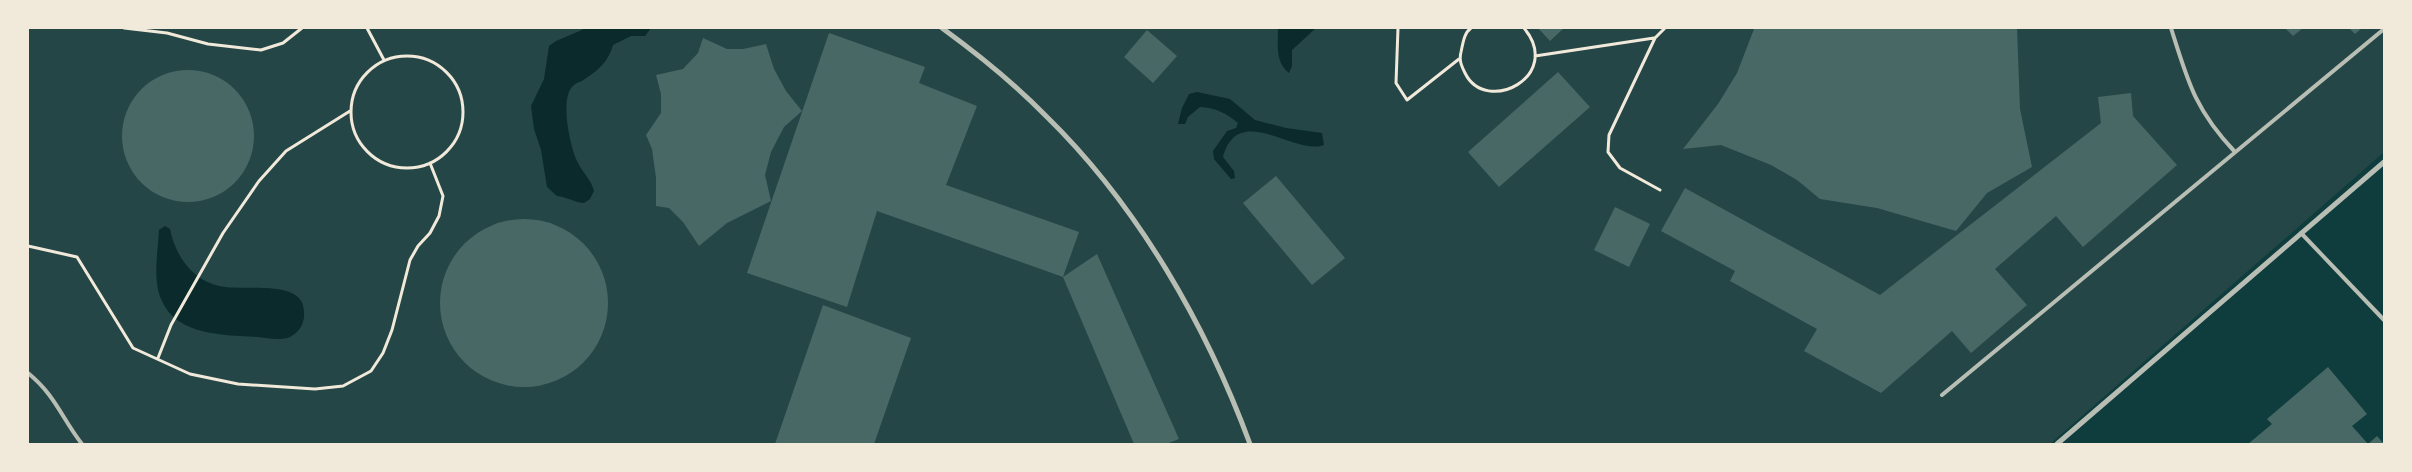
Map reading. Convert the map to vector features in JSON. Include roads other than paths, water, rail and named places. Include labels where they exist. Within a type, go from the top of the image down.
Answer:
[{"type":"street","points":[[942,28],[984,59],[1047,116],[1104,180],[1154,250],[1196,324],[1234,401],[1250,444]]},
{"type":"street","points":[[2057,444],[2384,162]]},
{"type":"lane","points":[[2171,28],[2198,106],[2214,131],[2235,152]]},
{"type":"lane","points":[[1942,394],[2384,29]]},
{"type":"lane","points":[[2301,233],[2384,320]]},
{"type":"lane","points":[[28,373],[43,385],[61,409],[82,444]]}]
